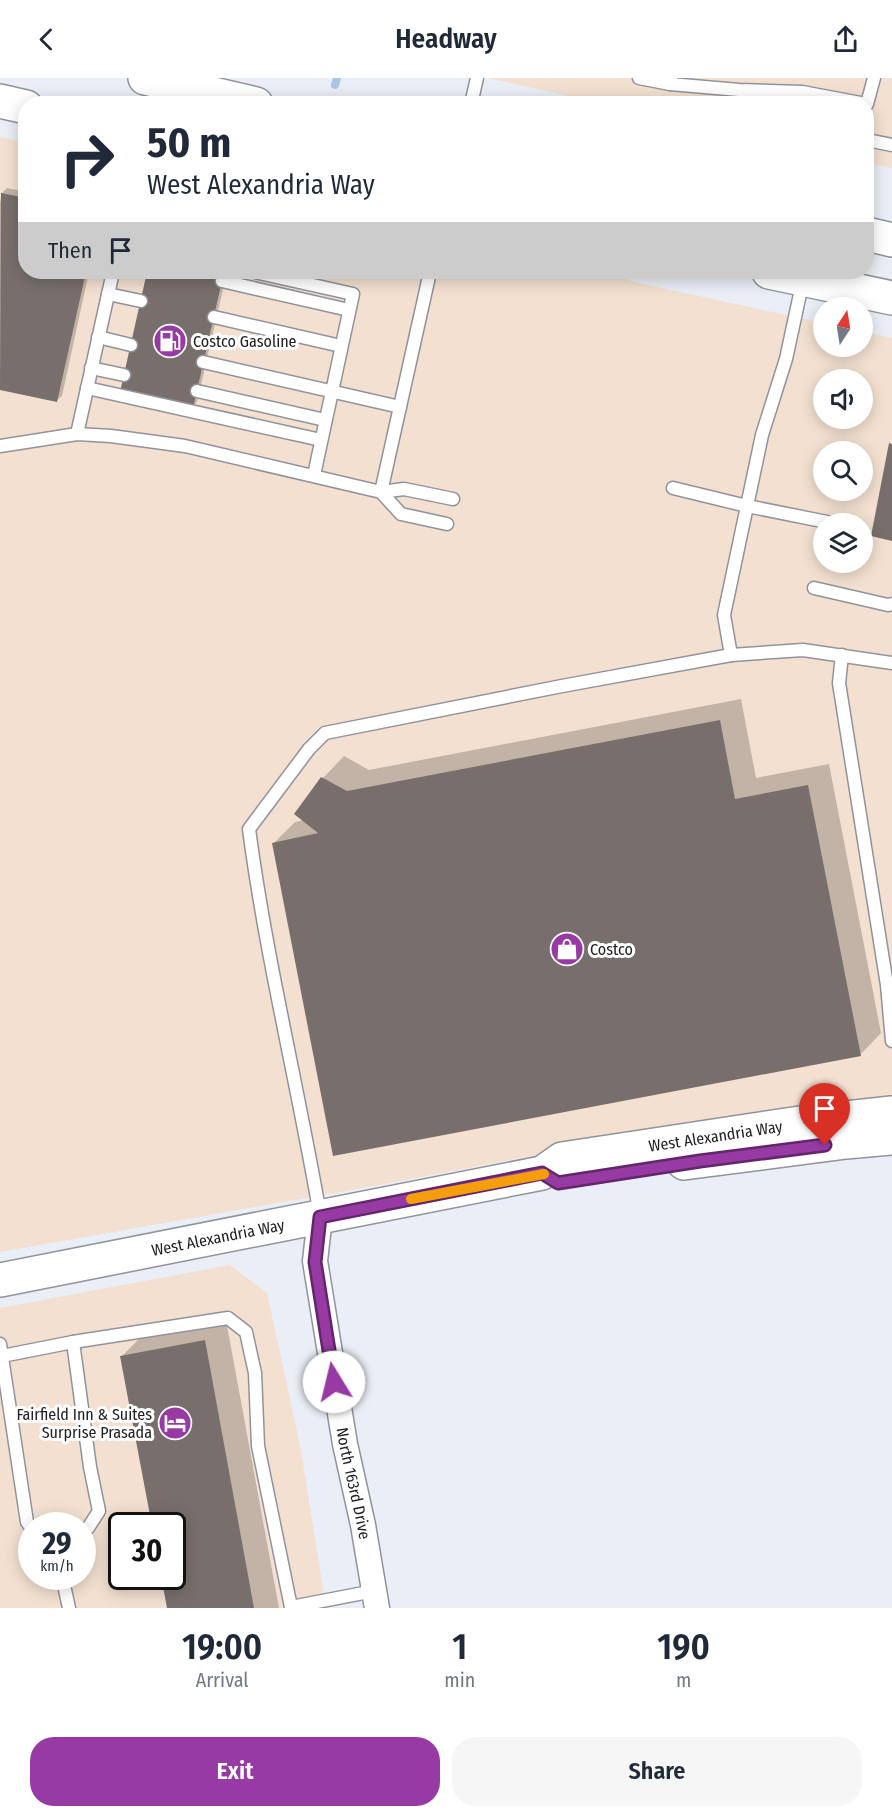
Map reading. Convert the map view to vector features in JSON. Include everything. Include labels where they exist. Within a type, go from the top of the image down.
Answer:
[{"type":"street","points":[[145,78],[222,96]]},
{"type":"street","points":[[0,101],[18,105]]},
{"type":"street","points":[[874,236],[892,240]]},
{"type":"street","points":[[803,279],[892,298]]},
{"type":"street","name":"West Alexandria Way","points":[[0,1280],[542,1173],[562,1159],[777,1127],[892,1113]]},
{"type":"street","name":"West Alexandria Way","points":[[542,1173],[558,1183],[722,1158],[892,1138]]},
{"type":"street","name":"North 163rd Drive","points":[[320,1217],[315,1262],[341,1423],[363,1525],[375,1600]]},
{"type":"lane","points":[[473,96],[477,78]]},
{"type":"lane","points":[[639,78],[787,96]]},
{"type":"lane","points":[[868,96],[874,78]]},
{"type":"lane","points":[[874,141],[892,145]]},
{"type":"lane","points":[[77,434],[111,279]]},
{"type":"lane","points":[[286,279],[353,294],[314,476]]},
{"type":"lane","points":[[381,492],[428,279]]},
{"type":"lane","points":[[730,656],[724,615],[762,435],[786,359],[803,279]]},
{"type":"lane","points":[[222,281],[349,310]]},
{"type":"lane","points":[[108,294],[141,301]]},
{"type":"lane","points":[[214,316],[341,346]]},
{"type":"lane","points":[[98,338],[131,345]]},
{"type":"lane","points":[[203,362],[400,407]]},
{"type":"lane","points":[[91,368],[124,375]]},
{"type":"lane","points":[[87,388],[321,440]]},
{"type":"lane","points":[[197,391],[325,420]]},
{"type":"lane","points":[[0,446],[77,434],[111,436],[185,446],[381,492],[404,489],[453,499]]},
{"type":"lane","points":[[673,488],[813,519]]},
{"type":"lane","points":[[381,492],[401,514],[447,524]]},
{"type":"lane","points":[[814,588],[892,604]]},
{"type":"lane","points":[[320,1217],[306,1134],[258,893],[249,829],[309,749],[325,733],[583,682],[730,656],[803,650],[892,663]]},
{"type":"lane","points":[[842,655],[839,683],[887,986],[892,1041]]},
{"type":"lane","points":[[25,1512],[1,1350],[73,1342],[228,1318],[246,1332],[255,1373],[258,1446],[291,1607],[375,1600]]},
{"type":"lane","points":[[73,1342],[90,1467],[99,1511],[96,1516]]},
{"type":"lane","points":[[65,1590],[69,1608]]},
{"type":"shaded area","points":[[487,78],[892,78],[892,168],[874,164],[874,96],[569,96]]},
{"type":"shaded area","points":[[0,137],[18,141],[18,279],[626,279],[813,321],[813,357],[873,357],[873,334],[892,338],[892,1105],[590,1145],[0,1252]]},
{"type":"shaded area","points":[[230,1265],[267,1293],[301,1450],[326,1608],[0,1608],[0,1308]]},
{"type":"building","points":[[1,193],[18,196],[18,279],[84,279],[57,402],[0,390]]},
{"type":"building","name":"Costco Gasoline","points":[[145,279],[222,279],[193,408],[120,392]]},
{"type":"building","points":[[889,443],[892,444],[892,541],[873,536],[873,526]]},
{"type":"building","name":"Costco","points":[[720,720],[735,799],[808,785],[861,1056],[333,1156],[272,843],[318,833],[294,814],[321,777],[347,791]]},
{"type":"building","points":[[205,1340],[254,1608],[167,1608],[164,1590],[186,1590],[186,1512],[149,1512],[120,1356]]},
{"type":"waterway","points":[[335,85],[337,78]]},
{"type":"slow traffic","points":[[411,1199],[544,1174]]},
{"type":"place","name":"Costco Gasoline","points":[[170,341]]},
{"type":"place","name":"Costco","points":[[567,949]]},
{"type":"place","name":"Fairfield Inn & Suites Surprise Prasada","points":[[175,1423]]},
{"type":"route","points":[[334,1382],[315,1262],[320,1217],[542,1173],[558,1183],[825,1145]]}]
